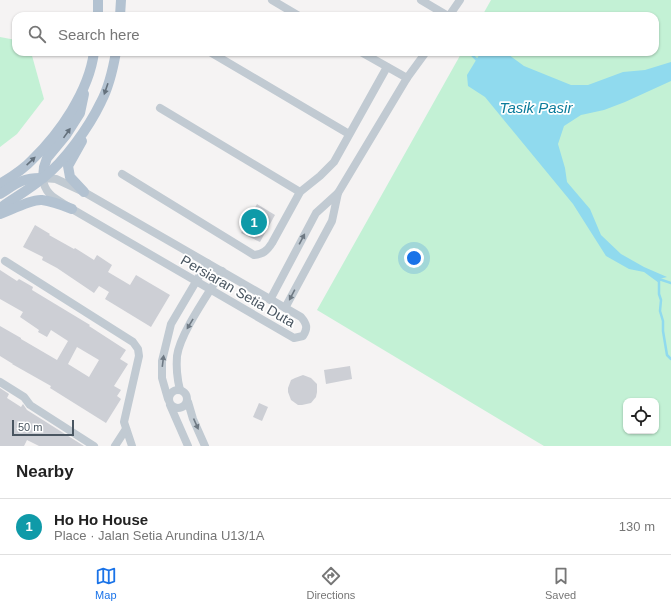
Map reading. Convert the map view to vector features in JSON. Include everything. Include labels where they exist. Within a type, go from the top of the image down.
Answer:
[{"type":"main road","points":[[98,0],[98,12]]},
{"type":"main road","points":[[120,12],[121,0]]},
{"type":"main road","points":[[43,178],[47,158],[66,135],[80,113],[86,85],[93,65],[94,56]]},
{"type":"main road","points":[[0,208],[43,178],[58,165],[70,151],[101,102],[113,69],[115,56]]},
{"type":"main road","points":[[0,184],[14,176],[42,150],[59,129],[86,85]]},
{"type":"main road","points":[[84,192],[70,177],[68,166],[81,145],[89,122]]},
{"type":"main road","points":[[0,194],[20,181],[31,178],[43,178]]},
{"type":"main road","points":[[0,214],[28,202],[41,200],[72,209]]},
{"type":"street","points":[[272,0],[293,12]]},
{"type":"street","points":[[421,0],[441,12]]},
{"type":"street","points":[[451,12],[460,0]]},
{"type":"street","points":[[217,56],[349,134]]},
{"type":"street","points":[[368,56],[407,78]]},
{"type":"street","points":[[270,300],[316,214],[338,193],[407,78],[423,56]]},
{"type":"street","points":[[122,174],[254,255],[262,254],[268,250],[300,192],[320,176],[334,162],[387,67]]},
{"type":"street","points":[[160,108],[300,192]]},
{"type":"street","name":"Persiaran Setia Duta","points":[[43,178],[56,179],[84,192],[301,317],[306,326],[303,336],[294,338],[72,209],[47,192],[43,185],[43,178]]},
{"type":"street","points":[[285,308],[332,221],[338,193]]},
{"type":"street","points":[[5,261],[133,342],[138,349],[139,356],[124,422],[132,446]]},
{"type":"street","points":[[188,446],[180,431],[169,402],[162,378],[162,361],[171,324],[207,263]]},
{"type":"street","points":[[180,390],[177,376],[177,355],[185,332],[222,272]]},
{"type":"street","points":[[0,382],[24,397],[30,405],[94,446]]},
{"type":"street","points":[[188,402],[180,409],[174,408],[169,402],[170,394],[174,390],[185,392],[188,397],[193,419],[205,446]]},
{"type":"street","points":[[115,446],[126,429]]},
{"type":"green space","points":[[491,0],[671,0],[671,446],[544,446],[317,310],[460,56],[659,56],[659,12],[484,12]]},
{"type":"green space","points":[[0,37],[12,39],[12,56],[32,56],[44,99],[17,134],[0,147]]},
{"type":"water","name":"Tasik Pasir","points":[[479,56],[510,56],[524,66],[571,85],[588,85],[623,72],[645,70],[671,62],[671,81],[604,110],[581,115],[564,126],[558,144],[565,168],[567,182],[590,209],[601,235],[621,254],[644,267],[667,277],[659,279],[659,283],[644,272],[629,269],[606,256],[573,204],[485,97],[468,86],[467,75]]},
{"type":"building","points":[[257,204],[275,215],[260,242],[241,233]]},
{"type":"building","points":[[35,225],[50,234],[49,235],[74,249],[75,248],[94,260],[97,255],[112,265],[108,272],[130,285],[136,275],[170,295],[151,327],[105,299],[109,292],[99,286],[94,293],[57,268],[42,260],[43,257],[23,247]]},
{"type":"building","points":[[0,270],[17,281],[19,279],[33,287],[32,290],[90,325],[89,326],[126,350],[120,359],[128,364],[114,386],[121,390],[117,396],[121,399],[106,423],[50,388],[51,386],[0,356],[0,326],[57,360],[68,341],[51,330],[47,337],[38,332],[39,330],[20,317],[23,312],[0,299]],"holes":[[[77,347],[99,360],[89,377],[68,364]]]},
{"type":"building","points":[[350,366],[352,379],[326,384],[324,370]]},
{"type":"building","points":[[303,375],[311,378],[317,384],[317,392],[316,397],[311,403],[298,405],[291,400],[288,388],[291,380]]},
{"type":"building","points":[[0,388],[9,394],[7,398],[21,407],[23,404],[27,410],[84,446],[39,446],[27,440],[24,446],[0,446]]},
{"type":"building","points":[[259,403],[268,407],[262,421],[253,417]]},
{"type":"waterway","points":[[473,56],[477,60]]},
{"type":"waterway","points":[[671,283],[659,279],[659,294],[661,300],[660,311],[663,321],[667,355],[671,359]]},
{"type":"place","name":"Ho Ho House","points":[[254,222]]}]
